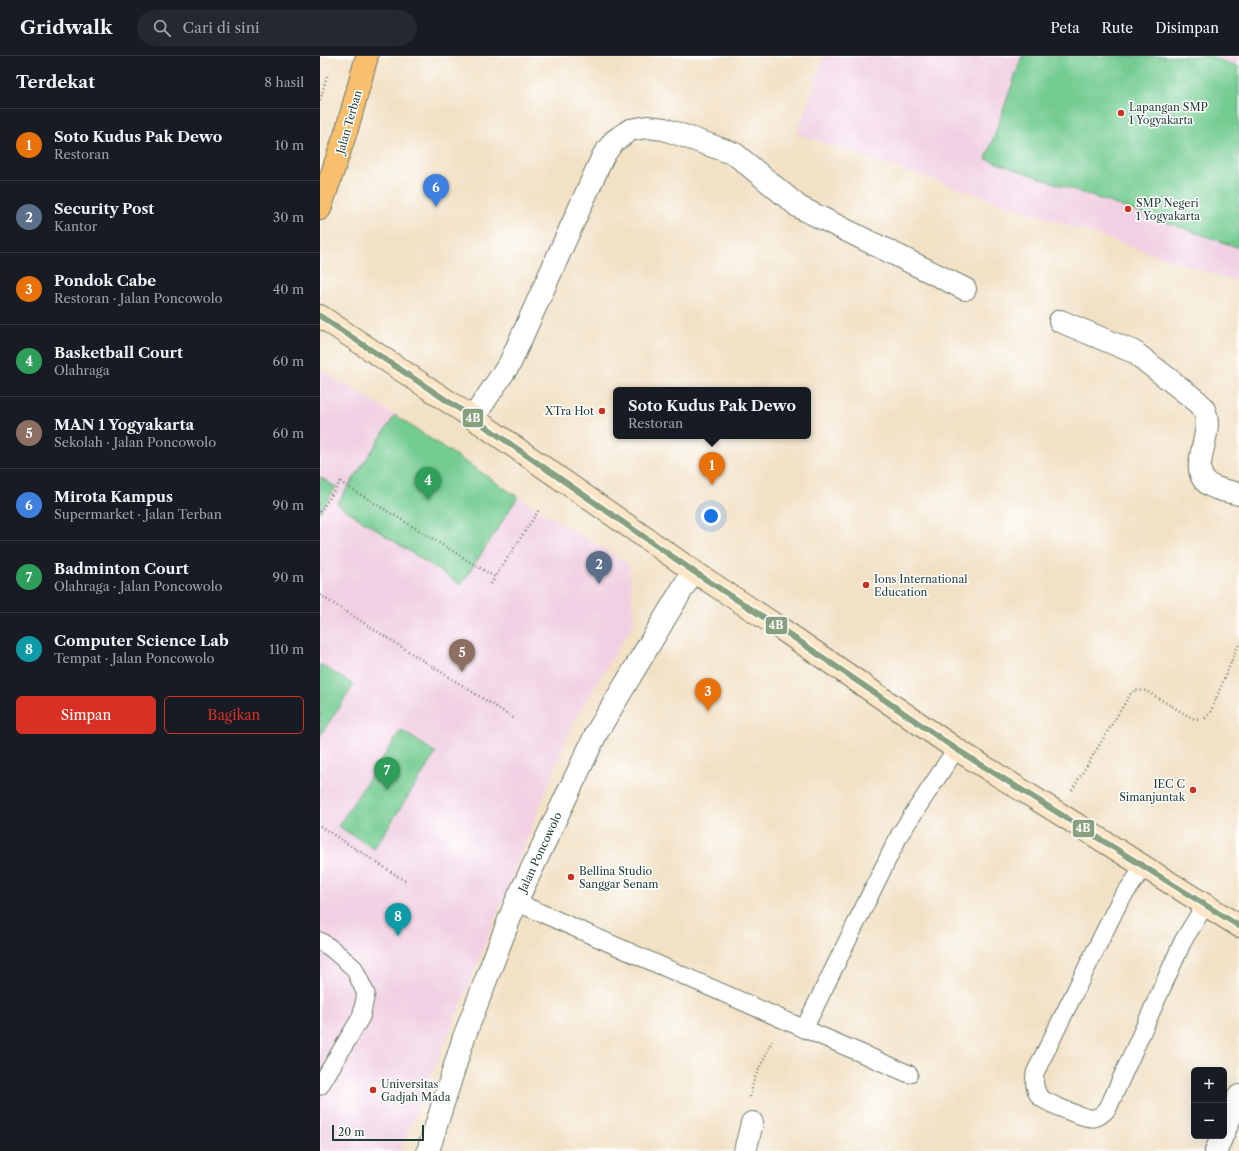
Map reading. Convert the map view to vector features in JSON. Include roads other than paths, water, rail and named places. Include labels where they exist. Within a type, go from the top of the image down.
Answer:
[{"type":"main road","name":"Jalan Terban","points":[[320,209],[347,129],[367,56]]},
{"type":"main road","points":[[320,316],[473,418],[693,571],[777,626],[956,749],[1239,926]]},
{"type":"street","points":[[473,418],[510,363],[603,156],[614,141],[630,130],[647,127],[664,129],[735,154],[799,207],[965,289]]},
{"type":"street","points":[[1060,321],[1134,352],[1198,402],[1205,411],[1207,420],[1205,439],[1199,466],[1200,476],[1213,487],[1239,494]]},
{"type":"street","name":"Jalan Poncowolo","points":[[428,1151],[464,1037],[516,902],[597,732],[693,571]]},
{"type":"street","points":[[1227,1125],[1239,1096]]},
{"type":"street","points":[[745,1151],[752,1123]]},
{"type":"street","points":[[1216,1151],[1221,1139]]},
{"type":"lane","points":[[804,1029],[900,834],[956,749]]},
{"type":"lane","points":[[1144,867],[1120,902],[1035,1073],[1034,1083],[1041,1098],[1080,1116],[1092,1119],[1101,1116],[1108,1108],[1183,941],[1205,905]]},
{"type":"lane","points":[[516,902],[909,1074]]},
{"type":"lane","points":[[320,941],[354,968],[366,994],[361,1017],[320,1086]]},
{"type":"place","name":"Lapangan SMP 1 Yogyakarta","points":[[1121,113]]},
{"type":"place","name":"Mirota Kampus","points":[[436,207]]},
{"type":"place","name":"SMP Negeri 1 Yogyakarta","points":[[1128,209]]},
{"type":"place","name":"XTra Hot","points":[[602,411]]},
{"type":"place","name":"Soto Kudus Pak Dewo","points":[[712,485]]},
{"type":"place","name":"Basketball Court","points":[[428,500]]},
{"type":"place","name":"Security Post","points":[[599,584]]},
{"type":"place","name":"Ions International Education","points":[[866,585]]},
{"type":"place","name":"MAN 1 Yogyakarta","points":[[462,672]]},
{"type":"place","name":"Pondok Cabe","points":[[708,711]]},
{"type":"place","name":"Badminton Court","points":[[387,790]]},
{"type":"place","name":"IEC C Simanjuntak","points":[[1193,790]]},
{"type":"place","name":"Bellina Studio Sanggar Senam","points":[[571,877]]},
{"type":"place","name":"Computer Science Lab","points":[[398,936]]},
{"type":"place","name":"Universitas Gadjah Mada","points":[[373,1090]]}]
